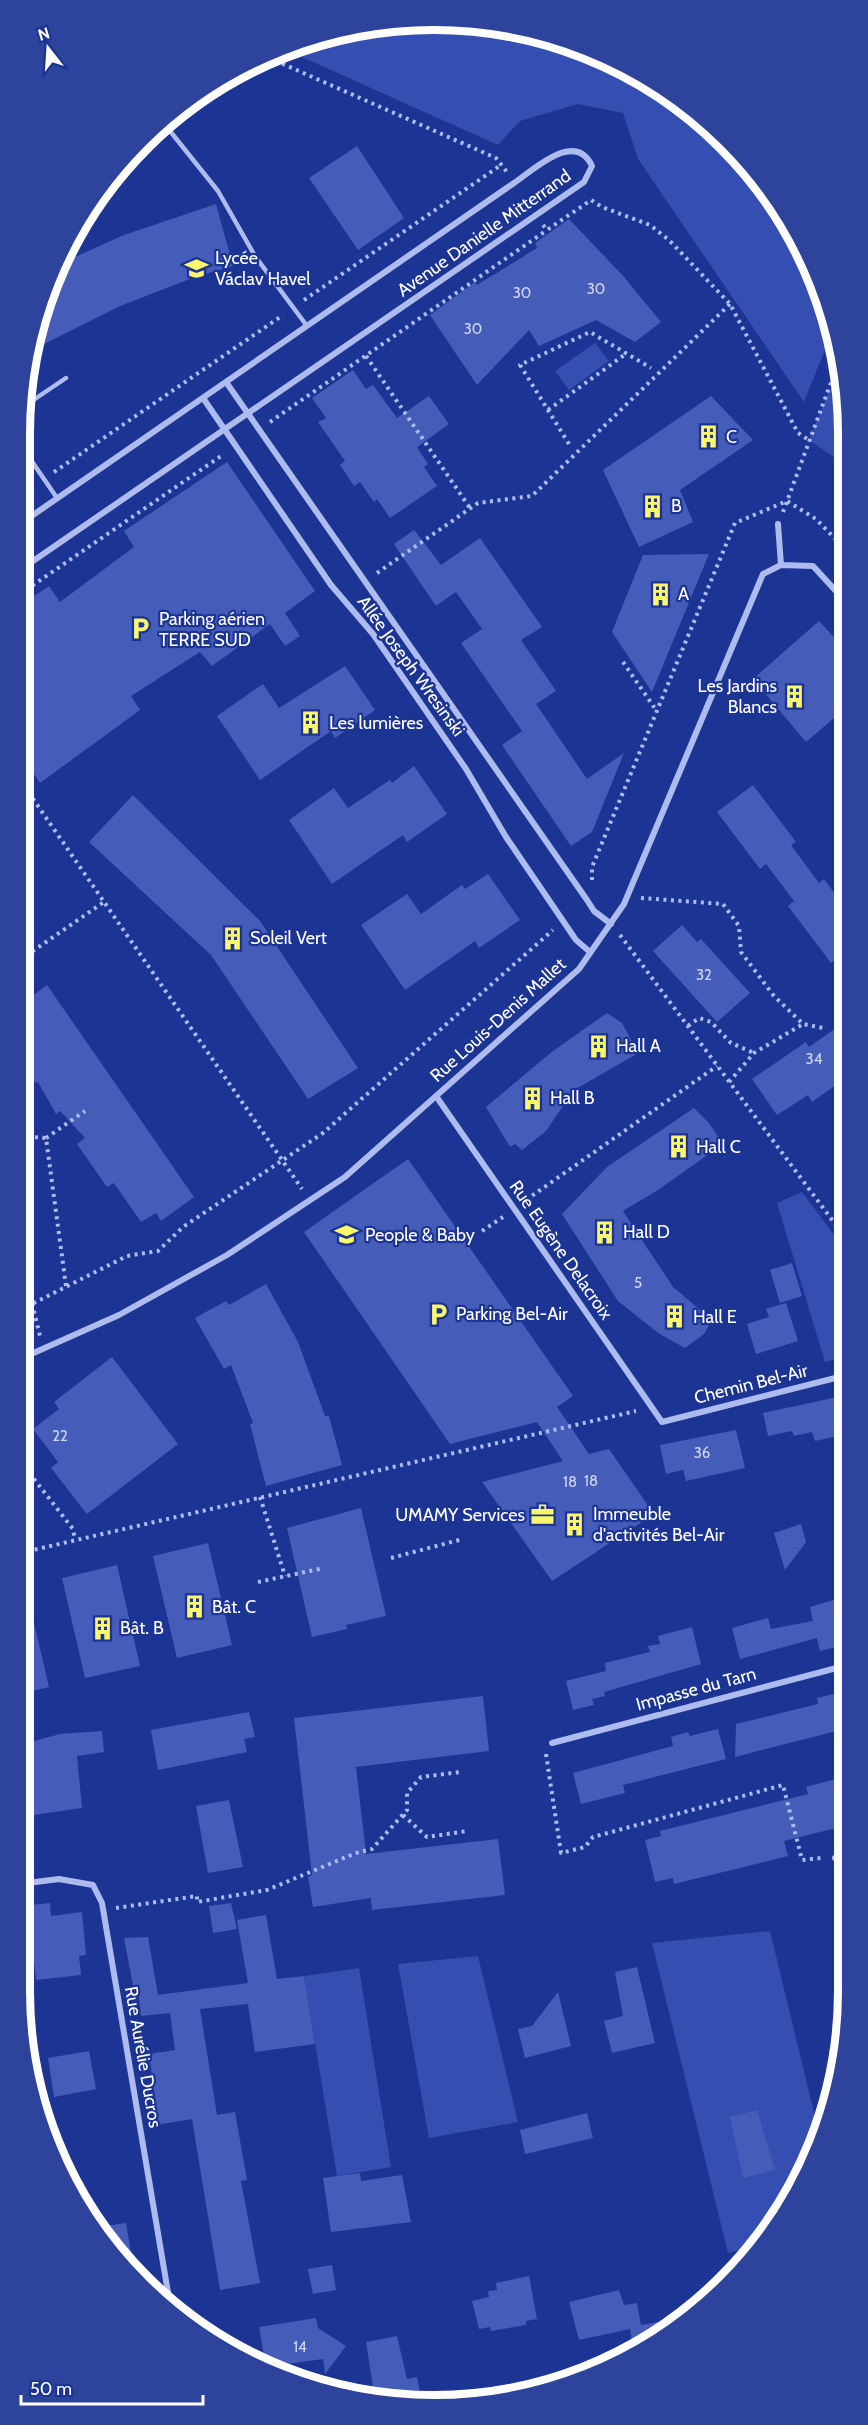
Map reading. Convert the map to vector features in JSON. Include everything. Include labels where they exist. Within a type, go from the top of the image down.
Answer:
[{"type":"street","name":"Avenue Danielle Mitterrand","points":[[30,517],[514,183],[563,152],[580,151],[588,157],[592,166],[584,182],[30,563]]},
{"type":"street","name":"Allée Joseph Wresinski","points":[[226,382],[594,910],[611,924]]},
{"type":"street","name":"Allée Joseph Wresinski","points":[[203,398],[331,585],[374,634],[447,740],[506,837],[563,921],[576,940],[590,952]]},
{"type":"street","points":[[778,524],[781,565],[813,566],[838,593]]},
{"type":"street","name":"Rue Louis-Denis Mallet","points":[[30,1355],[119,1315],[218,1261],[345,1177],[579,969],[611,924],[626,897],[763,574],[781,565]]},
{"type":"street","name":"Rue Eugène Delacroix","points":[[436,1096],[662,1422]]},
{"type":"street","name":"Chemin Bel-Air","points":[[662,1422],[838,1377]]},
{"type":"street","name":"Impasse du Tarn","points":[[552,1743],[838,1668]]},
{"type":"street","name":"Rue Aurélie Ducros","points":[[30,1883],[59,1879],[93,1885],[103,1910],[169,2295]]},
{"type":"lane","points":[[169,129],[218,191],[255,256],[307,326]]},
{"type":"lane","points":[[31,401],[66,378]]},
{"type":"lane","points":[[30,459],[57,498]]},
{"type":"path","points":[[279,61],[496,158],[514,183]]},
{"type":"path","points":[[30,489],[501,165]]},
{"type":"path","points":[[260,429],[591,200],[602,207],[650,225],[669,240],[730,304],[798,433],[809,440]]},
{"type":"path","points":[[537,216],[547,230]]},
{"type":"path","points":[[366,580],[478,503],[532,496],[730,304]]},
{"type":"path","points":[[569,444],[520,365],[590,332],[651,368]]},
{"type":"path","points":[[548,410],[627,353]]},
{"type":"path","points":[[366,356],[470,508]]},
{"type":"path","points":[[778,524],[834,375]]},
{"type":"path","points":[[30,587],[236,445]]},
{"type":"path","points":[[787,501],[816,519],[838,542]]},
{"type":"path","points":[[587,900],[592,896],[592,867],[735,523],[787,501]]},
{"type":"path","points":[[623,662],[657,711]]},
{"type":"path","points":[[30,795],[310,1201]]},
{"type":"path","points":[[626,897],[723,904],[739,926],[741,952],[774,996],[803,1024],[823,1028]]},
{"type":"path","points":[[30,953],[104,902]]},
{"type":"path","points":[[30,1305],[127,1256],[158,1251],[183,1227],[323,1133],[563,921]]},
{"type":"path","points":[[611,924],[838,1228]]},
{"type":"path","points":[[688,1026],[699,1018],[711,1022],[731,1042],[754,1053]]},
{"type":"path","points":[[729,1082],[754,1053],[803,1024]]},
{"type":"path","points":[[482,1231],[717,1066]]},
{"type":"path","points":[[30,1137],[46,1138],[85,1111]]},
{"type":"path","points":[[46,1138],[66,1286]]},
{"type":"path","points":[[30,1295],[43,1350]]},
{"type":"path","points":[[30,1551],[652,1407]]},
{"type":"path","points":[[30,1474],[73,1529],[75,1540]]},
{"type":"path","points":[[260,1497],[285,1576]]},
{"type":"path","points":[[391,1558],[463,1539]]},
{"type":"path","points":[[258,1582],[324,1568]]},
{"type":"path","points":[[544,1745],[561,1853],[585,1848],[593,1837],[783,1785],[802,1860],[835,1858]]},
{"type":"path","points":[[103,1910],[197,1896],[197,1902],[267,1890],[356,1853],[372,1849],[407,1810],[407,1793],[421,1777],[460,1772]]},
{"type":"path","points":[[403,1815],[427,1837],[467,1831]]},
{"type":"shaded area","points":[[434,30],[487,33],[539,44],[589,61],[636,84],[680,113],[720,148],[755,188],[784,232],[807,279],[817,304],[827,344],[804,402],[638,159],[623,113],[578,104],[520,121],[498,145],[296,54],[329,44],[381,33]]},
{"type":"shaded area","points":[[595,343],[609,361],[569,390],[555,371]]},
{"type":"shaded area","points":[[834,378],[838,460],[809,440]]},
{"type":"shaded area","points":[[802,1192],[838,1240],[838,1358],[825,1362],[777,1203]]},
{"type":"shaded area","points":[[770,1931],[816,2122],[784,2193],[745,2249],[728,2253],[652,1943]]},
{"type":"shaded area","points":[[478,1956],[518,2122],[429,2138],[398,1964]]},
{"type":"shaded area","points":[[359,1968],[391,2167],[337,2176],[304,1976]]},
{"type":"building","points":[[357,146],[404,218],[358,250],[309,178]]},
{"type":"building","points":[[216,204],[233,266],[195,277],[120,306],[40,346],[51,304],[70,259],[124,235]]},
{"type":"building","points":[[569,219],[624,277],[661,322],[635,342],[596,320],[539,346],[529,330],[477,385],[430,315],[475,282],[477,285],[537,248],[535,243]]},
{"type":"building","points":[[353,370],[366,389],[373,385],[397,418],[429,396],[449,424],[417,447],[428,464],[424,467],[437,486],[390,518],[377,499],[374,502],[360,482],[354,486],[340,465],[345,461],[318,422],[326,418],[312,398]]},
{"type":"building","points":[[711,396],[753,440],[680,490],[693,522],[639,547],[603,470]]},
{"type":"building","name":"Parking aérien TERRE SUD","points":[[227,462],[315,591],[285,613],[300,636],[285,646],[270,624],[212,666],[200,652],[131,696],[140,710],[40,783],[30,768],[30,599],[49,586],[60,602],[134,547],[124,531]]},
{"type":"building","points":[[414,530],[441,565],[480,538],[542,627],[521,640],[556,691],[536,704],[587,779],[624,753],[592,832],[571,846],[502,745],[522,731],[461,643],[482,629],[456,592],[436,606],[394,544]]},
{"type":"building","name":"A","points":[[709,554],[652,692],[612,632],[643,555]]},
{"type":"building","points":[[819,621],[838,641],[838,715],[806,742],[753,679]]},
{"type":"building","name":"Les lumières","points":[[345,666],[375,710],[335,738],[331,731],[260,780],[217,716],[263,684],[279,708]]},
{"type":"building","name":"Les lumières","points":[[414,766],[447,814],[407,842],[403,835],[332,884],[289,820],[334,788],[348,808],[390,780],[392,783]]},
{"type":"building","points":[[753,785],[796,842],[791,845],[819,883],[824,879],[838,898],[838,957],[831,963],[788,906],[794,901],[766,864],[760,869],[717,812]]},
{"type":"building","name":"Soleil Vert","points":[[133,795],[260,921],[358,1068],[308,1099],[211,955],[89,842]]},
{"type":"building","points":[[488,874],[520,920],[479,948],[475,941],[405,990],[361,925],[407,894],[421,914],[462,885],[465,889]]},
{"type":"building","points":[[682,925],[697,942],[701,939],[750,993],[717,1022],[653,951]]},
{"type":"building","points":[[47,985],[194,1197],[161,1221],[156,1213],[141,1222],[114,1183],[107,1187],[77,1144],[85,1138],[60,1111],[56,1114],[38,1082],[36,1083],[30,1074],[30,998]]},
{"type":"building","points":[[607,1013],[622,1023],[635,1047],[635,1055],[574,1090],[546,1131],[522,1150],[515,1144],[510,1147],[486,1107],[553,1051]]},
{"type":"building","points":[[838,1027],[838,1084],[812,1102],[808,1095],[777,1115],[752,1079],[806,1042],[809,1047]]},
{"type":"building","points":[[694,1108],[709,1123],[723,1144],[658,1190],[623,1211],[673,1287],[712,1320],[704,1334],[685,1348],[658,1333],[618,1301],[562,1214],[607,1167]]},
{"type":"building","name":"Parking Bel-Air","points":[[408,1159],[573,1396],[557,1407],[589,1454],[609,1449],[654,1514],[552,1581],[482,1482],[563,1461],[537,1422],[450,1444],[304,1232]]},
{"type":"building","points":[[792,1263],[802,1296],[780,1303],[770,1270]]},
{"type":"building","points":[[266,1284],[298,1342],[325,1416],[329,1416],[342,1465],[266,1486],[250,1424],[253,1423],[231,1365],[224,1369],[195,1318],[226,1301],[229,1305]]},
{"type":"building","points":[[786,1303],[798,1341],[756,1354],[747,1324],[769,1317],[766,1309]]},
{"type":"building","points":[[112,1357],[178,1444],[87,1514],[51,1468],[58,1462],[33,1429],[59,1409],[54,1402]]},
{"type":"building","points":[[838,1397],[838,1436],[815,1441],[812,1432],[794,1436],[792,1431],[768,1436],[763,1413]]},
{"type":"building","points":[[736,1430],[745,1468],[686,1481],[683,1470],[666,1474],[660,1445]]},
{"type":"building","points":[[361,1508],[386,1616],[346,1625],[347,1629],[312,1637],[287,1528]]},
{"type":"building","points":[[801,1524],[806,1542],[785,1570],[774,1533]]},
{"type":"building","name":"Bât. C","points":[[208,1543],[232,1645],[177,1658],[153,1556]]},
{"type":"building","name":"Bât. B","points":[[117,1565],[140,1666],[85,1678],[62,1578]]},
{"type":"building","points":[[838,1599],[838,1646],[820,1651],[817,1638],[740,1659],[732,1628],[768,1618],[771,1629],[813,1621],[810,1607]]},
{"type":"building","points":[[30,1606],[49,1687],[30,1692]]},
{"type":"building","points":[[692,1627],[701,1664],[604,1692],[605,1696],[592,1699],[594,1705],[573,1710],[566,1681],[606,1671],[605,1663],[650,1652],[648,1646],[660,1644],[658,1636]]},
{"type":"building","points":[[838,1693],[838,1731],[735,1757],[736,1724],[818,1704],[817,1698]]},
{"type":"building","points":[[483,1696],[489,1751],[356,1767],[366,1854],[498,1839],[505,1895],[372,1910],[371,1898],[313,1907],[308,1877],[312,1875],[294,1718]]},
{"type":"building","points":[[249,1712],[255,1737],[244,1739],[247,1752],[158,1770],[151,1730]]},
{"type":"building","points":[[718,1729],[726,1759],[623,1785],[625,1793],[581,1804],[573,1773],[673,1746],[671,1737],[688,1732],[690,1736]]},
{"type":"building","points":[[102,1731],[104,1752],[77,1756],[82,1808],[30,1816],[30,1742],[60,1734]]},
{"type":"building","points":[[838,1778],[838,1828],[784,1841],[788,1856],[674,1884],[673,1878],[655,1882],[645,1840],[661,1836],[660,1831],[808,1794],[806,1787]]},
{"type":"building","points":[[229,1800],[243,1867],[208,1873],[196,1806]]},
{"type":"building","points":[[50,1903],[51,1916],[82,1912],[86,1955],[79,1956],[81,1975],[36,1980],[33,1952],[30,1952],[30,1905]]},
{"type":"building","points":[[231,1903],[237,1929],[213,1933],[209,1906]]},
{"type":"building","points":[[266,1915],[277,1979],[304,1976],[315,2044],[255,2052],[248,2004],[200,2009],[217,2115],[235,2112],[247,2180],[241,2181],[260,2283],[220,2290],[192,2119],[156,2125],[153,2105],[156,2104],[149,2054],[175,2050],[170,2013],[141,2016],[138,1988],[134,1989],[124,1938],[148,1937],[158,1995],[248,1983],[237,1920]]},
{"type":"building","points":[[637,1967],[655,2043],[612,2053],[604,2021],[623,2016],[615,1972]]},
{"type":"building","points":[[558,1992],[571,2046],[525,2058],[518,2029],[532,2026]]},
{"type":"building","points":[[89,2051],[96,2089],[54,2097],[48,2058]]},
{"type":"building","points":[[757,2110],[775,2170],[743,2178],[730,2117]]},
{"type":"building","points":[[587,2113],[593,2138],[525,2154],[520,2130]]},
{"type":"building","points":[[360,2173],[361,2181],[402,2175],[411,2222],[331,2232],[323,2178]]},
{"type":"building","points":[[126,2223],[132,2259],[113,2237],[106,2226]]},
{"type":"building","points":[[332,2265],[336,2290],[313,2294],[308,2269]]},
{"type":"building","points":[[529,2276],[537,2319],[526,2321],[526,2325],[491,2331],[490,2327],[479,2329],[472,2301],[489,2297],[488,2291],[497,2290],[496,2283]]},
{"type":"building","points":[[619,2290],[624,2305],[637,2303],[641,2325],[668,2320],[632,2343],[630,2329],[579,2340],[569,2302]]},
{"type":"building","points":[[316,2318],[318,2328],[346,2346],[325,2374],[323,2359],[281,2365],[264,2357],[259,2327]]},
{"type":"building","points":[[397,2336],[407,2379],[417,2377],[420,2394],[374,2391],[366,2342]]},
{"type":"place","name":"Lycée Václav Havel","points":[[197,268]]},
{"type":"place","name":"C","points":[[708,437]]},
{"type":"place","name":"B","points":[[653,506]]},
{"type":"place","name":"A","points":[[660,594]]},
{"type":"place","name":"Parking aérien TERRE SUD","points":[[141,629]]},
{"type":"place","name":"Les Jardins Blancs","points":[[795,696]]},
{"type":"place","name":"Les lumières","points":[[311,723]]},
{"type":"place","name":"Soleil Vert","points":[[232,938]]},
{"type":"place","name":"Hall A","points":[[598,1046]]},
{"type":"place","name":"Hall B","points":[[532,1098]]},
{"type":"place","name":"Hall C","points":[[678,1147]]},
{"type":"place","name":"Hall D","points":[[605,1232]]},
{"type":"place","name":"People & Baby","points":[[347,1235]]},
{"type":"place","name":"Parking Bel-Air","points":[[438,1314]]},
{"type":"place","name":"Hall E","points":[[675,1317]]},
{"type":"place","name":"UMAMY Services","points":[[543,1515]]},
{"type":"place","name":"Immeuble d'activités Bel-Air","points":[[575,1524]]},
{"type":"place","name":"Bât. C","points":[[194,1607]]},
{"type":"place","name":"Bât. B","points":[[102,1628]]}]
